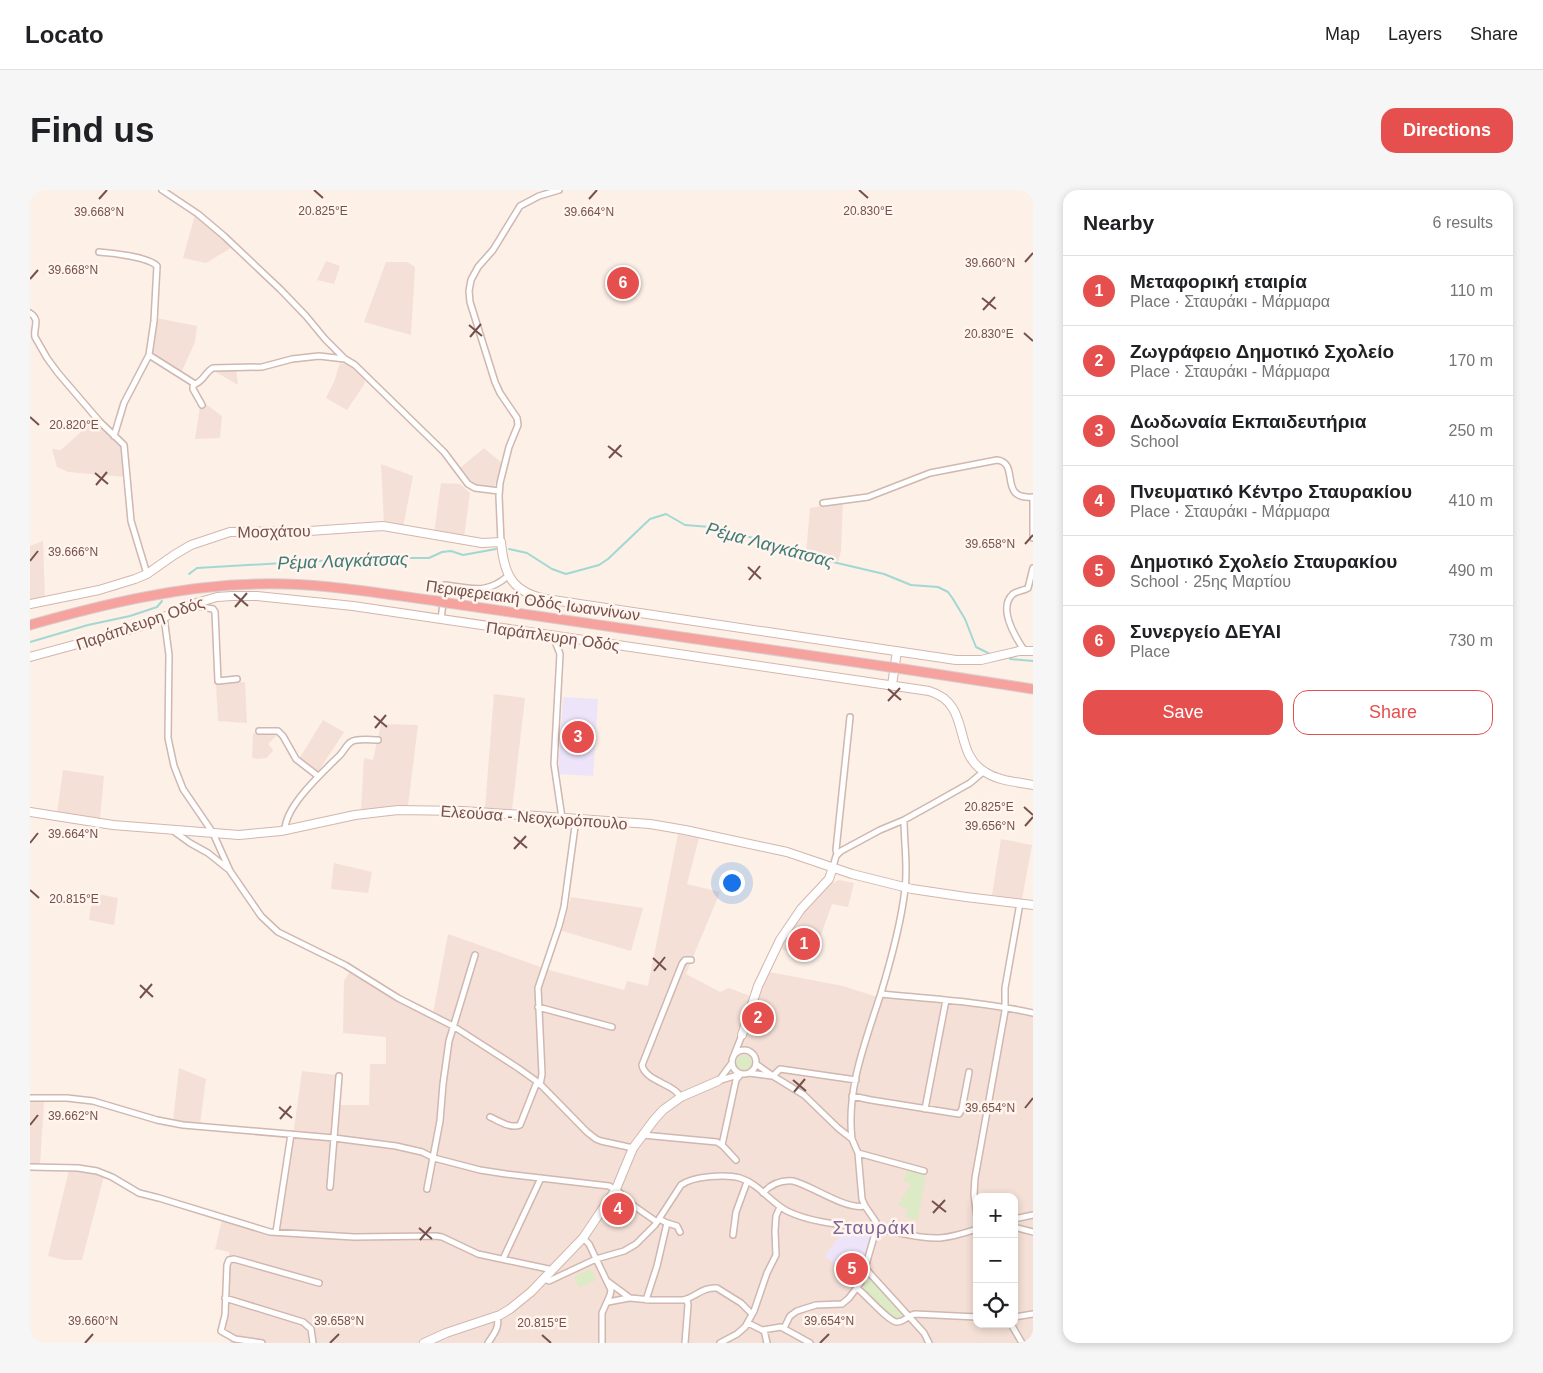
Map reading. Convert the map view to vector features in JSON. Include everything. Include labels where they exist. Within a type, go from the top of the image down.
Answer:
[{"type":"highway","name":"Περιφερειακή Οδός Ιωαννίνων","points":[[30,625],[86,609],[148,596],[206,587],[256,584],[324,586],[1033,689]]},
{"type":"street","points":[[162,190],[198,214],[280,289],[345,359],[355,365],[444,452],[468,484],[475,488],[499,491]]},
{"type":"street","points":[[559,190],[531,200],[519,208],[493,250],[475,272],[469,291],[470,302],[495,382],[518,422],[518,428],[508,452],[499,491],[503,558],[508,576],[514,584],[523,592],[546,599],[964,661],[989,659],[1024,650],[1033,651]]},
{"type":"street","points":[[99,252],[125,256],[157,266],[154,321],[149,355],[124,403],[114,436]]},
{"type":"street","points":[[30,313],[36,320],[35,337],[52,366],[100,422],[123,442],[131,521],[146,574]]},
{"type":"street","points":[[149,355],[194,384]]},
{"type":"street","points":[[194,384],[199,382],[213,368],[262,367],[287,360],[314,356],[345,359]]},
{"type":"street","points":[[194,384],[193,389],[202,405]]},
{"type":"street","points":[[823,503],[865,498],[930,473],[997,460],[1007,465],[1012,489],[1015,494],[1024,498],[1033,498],[1033,538]]},
{"type":"street","name":"Μοσχάτου","points":[[30,604],[105,589],[135,579],[196,543],[224,533],[236,531],[309,531],[383,526],[482,543],[501,542]]},
{"type":"street","points":[[1024,650],[1015,637],[1010,624],[1007,606],[1013,594],[1028,588],[1033,568]]},
{"type":"street","points":[[441,620],[445,586],[484,589],[496,586],[508,576]]},
{"type":"street","name":"Παράπλευρη Οδός","points":[[30,657],[106,637],[164,617],[193,604],[224,596],[257,596],[353,606],[929,691],[945,698],[955,710],[970,757],[974,764],[983,772]]},
{"type":"street","points":[[193,604],[213,609],[215,612],[218,681],[237,679]]},
{"type":"street","points":[[164,617],[169,655],[168,738],[174,766],[184,789],[214,833],[230,871],[261,916],[278,932],[345,965],[398,998],[453,1026],[518,1068],[539,1083],[596,1139],[634,1148]]},
{"type":"street","points":[[553,636],[560,654],[554,764],[562,818]]},
{"type":"street","points":[[892,686],[897,651]]},
{"type":"street","points":[[718,1081],[732,1063],[758,986],[780,940],[806,902],[829,879],[837,854],[850,717]]},
{"type":"street","points":[[259,731],[278,731],[283,736],[296,759],[318,776]]},
{"type":"street","points":[[285,831],[285,822],[308,787],[352,742],[378,740]]},
{"type":"street","points":[[837,854],[880,830],[904,820],[970,783],[983,772],[998,778],[1033,785]]},
{"type":"street","name":"Ελεούσα - Νεοχωρόπουλο","points":[[30,812],[113,825],[248,835],[285,831],[355,815],[391,810],[463,811],[635,823],[680,829],[787,852],[905,888],[935,894],[1033,905]]},
{"type":"street","points":[[490,1117],[512,1126],[520,1125],[542,1074],[538,988],[564,907],[576,820]]},
{"type":"street","points":[[784,1328],[789,1317],[795,1311],[816,1305],[842,1304],[849,1298],[857,1288],[865,1268],[876,1230],[876,1222],[862,1199],[858,1153],[852,1139],[850,1121],[852,1096],[856,1080],[899,925],[905,888],[904,820]]},
{"type":"street","points":[[172,830],[208,853],[230,871]]},
{"type":"street","points":[[974,1193],[975,1178],[1005,1007],[1005,988],[1020,903]]},
{"type":"street","points":[[428,1189],[440,1121],[448,1048],[475,955]]},
{"type":"street","points":[[681,1097],[671,1088],[646,1073],[642,1065],[682,964],[685,960],[691,960]]},
{"type":"street","points":[[881,994],[1005,1007],[1033,1013]]},
{"type":"street","points":[[925,1109],[946,1000]]},
{"type":"street","points":[[538,1007],[612,1028]]},
{"type":"street","points":[[742,1034],[744,1044],[754,1056],[756,1064],[804,1095],[852,1139]]},
{"type":"street","points":[[734,1055],[740,1051],[748,1051]]},
{"type":"street","points":[[732,1063],[735,1070],[741,1074]]},
{"type":"street","points":[[749,1073],[756,1064]]},
{"type":"street","points":[[773,1076],[780,1069],[856,1080]]},
{"type":"street","points":[[852,1096],[960,1114],[969,1072]]},
{"type":"street","points":[[424,1343],[446,1333],[497,1316],[516,1305],[544,1279],[583,1238],[616,1189],[634,1148],[643,1134],[664,1110],[681,1097],[718,1081],[749,1073],[773,1076]]},
{"type":"street","points":[[722,1145],[736,1080],[741,1074]]},
{"type":"street","points":[[330,1187],[339,1076]]},
{"type":"street","points":[[30,1098],[67,1098],[93,1101],[156,1120],[183,1124],[334,1138],[396,1146],[480,1170],[609,1186],[616,1189],[634,1206],[658,1220],[677,1226],[680,1232]]},
{"type":"street","points":[[276,1232],[291,1134]]},
{"type":"street","points":[[643,1134],[712,1142],[722,1145],[736,1160]]},
{"type":"street","points":[[858,1153],[924,1171]]},
{"type":"street","points":[[30,1167],[78,1168],[96,1171],[112,1177],[143,1195],[159,1198],[268,1232],[363,1237],[436,1236],[473,1252],[553,1270]]},
{"type":"street","points":[[544,1279],[549,1281],[596,1259],[617,1254],[630,1248],[646,1235],[679,1188],[686,1182],[717,1177],[734,1177],[747,1182],[780,1207],[806,1218],[923,1238],[940,1238],[973,1230]]},
{"type":"street","points":[[503,1259],[541,1178]]},
{"type":"street","points":[[763,1193],[767,1188],[776,1183],[787,1180],[839,1201],[860,1207],[865,1206]]},
{"type":"street","points":[[733,1235],[736,1212],[747,1182]]},
{"type":"street","points":[[720,1343],[737,1334],[748,1323],[752,1314],[776,1255],[775,1224],[780,1207]]},
{"type":"street","points":[[1018,1219],[1033,1215]]},
{"type":"street","points":[[646,1300],[657,1266],[666,1223]]},
{"type":"street","points":[[1018,1228],[1033,1232]]},
{"type":"street","points":[[583,1238],[589,1244],[611,1292],[602,1313],[602,1343]]},
{"type":"street","points":[[262,1343],[238,1340],[222,1332],[225,1315],[227,1265],[229,1260],[232,1259],[319,1284]]},
{"type":"street","points":[[865,1268],[926,1336],[929,1343]]},
{"type":"street","points":[[607,1281],[630,1298]]},
{"type":"street","points":[[607,1302],[630,1298],[646,1300],[687,1299],[710,1288],[718,1288],[741,1303],[752,1314]]},
{"type":"street","points":[[857,1288],[891,1320],[898,1322],[908,1316],[919,1313],[973,1317]]},
{"type":"street","points":[[226,1298],[303,1322],[310,1328],[313,1343]]},
{"type":"street","points":[[685,1343],[687,1299]]},
{"type":"street","points":[[1018,1316],[1033,1314]]},
{"type":"street","points":[[488,1343],[498,1325],[497,1316]]},
{"type":"street","points":[[748,1323],[764,1330],[778,1327],[784,1328],[810,1343]]},
{"type":"street","points":[[1013,1328],[1022,1343]]},
{"type":"street","points":[[764,1330],[767,1343]]},
{"type":"shaded area","points":[[195,215],[231,248],[206,263],[183,258]]},
{"type":"shaded area","points":[[326,261],[340,266],[334,284],[317,280]]},
{"type":"shaded area","points":[[386,262],[407,262],[415,267],[411,335],[364,322]]},
{"type":"shaded area","points":[[156,318],[197,326],[195,342],[181,373],[156,357],[151,350]]},
{"type":"shaded area","points":[[340,363],[348,364],[363,378],[365,383],[347,410],[326,398]]},
{"type":"shaded area","points":[[236,368],[238,385],[214,371],[216,369]]},
{"type":"shaded area","points":[[204,403],[222,416],[220,438],[195,439],[200,407]]},
{"type":"shaded area","points":[[94,420],[122,448],[125,477],[68,472],[57,467],[52,449],[61,450]]},
{"type":"shaded area","points":[[484,448],[503,464],[494,487],[477,487],[468,481],[460,468]]},
{"type":"shaded area","points":[[381,464],[413,476],[403,527],[384,523]]},
{"type":"shaded area","points":[[441,483],[460,484],[470,493],[464,537],[434,533]]},
{"type":"shaded area","points":[[843,503],[841,551],[838,562],[806,554],[810,508]]},
{"type":"shaded area","points":[[43,541],[45,601],[30,602],[30,546]]},
{"type":"shaded area","points":[[245,682],[247,723],[218,721],[216,683]]},
{"type":"shaded area","points":[[494,694],[525,698],[512,810],[485,808]]},
{"type":"shaded area","points":[[563,697],[598,699],[593,776],[558,774]]},
{"type":"shaded area","points":[[323,720],[344,732],[318,772],[299,759]]},
{"type":"shaded area","points":[[381,724],[418,725],[408,806],[361,810],[364,758],[373,760]]},
{"type":"shaded area","points":[[275,732],[277,735],[268,744],[273,750],[272,752],[266,758],[252,758],[253,733],[261,735]]},
{"type":"shaded area","points":[[63,770],[104,776],[100,819],[57,813]]},
{"type":"shaded area","points":[[678,834],[699,838],[687,884],[720,892],[686,974],[720,992],[729,988],[758,999],[769,972],[843,986],[874,996],[971,1005],[1033,1017],[1033,1343],[230,1343],[232,1336],[222,1331],[226,1318],[229,1252],[215,1249],[222,1220],[279,1236],[302,1071],[336,1075],[334,1105],[369,1105],[370,1064],[386,1064],[386,1037],[343,1033],[344,981],[350,971],[397,1000],[432,1018],[448,934],[549,970],[624,990],[627,981],[648,986]]},
{"type":"shaded area","points":[[1001,839],[1032,845],[1022,899],[992,895]]},
{"type":"shaded area","points":[[334,863],[372,872],[368,893],[331,889]]},
{"type":"shaded area","points":[[839,880],[854,883],[848,907],[832,904],[812,960],[781,949],[804,911],[824,890]]},
{"type":"shaded area","points":[[93,893],[118,898],[114,925],[89,920]]},
{"type":"shaded area","points":[[571,897],[643,908],[631,951],[562,931]]},
{"type":"shaded area","points":[[179,1068],[206,1079],[200,1124],[173,1121]]},
{"type":"shaded area","points":[[30,1101],[44,1102],[40,1165],[30,1164]]},
{"type":"shaded area","points":[[69,1170],[82,1170],[104,1176],[82,1260],[64,1260],[48,1256]]},
{"type":"shaded area","points":[[843,1231],[869,1233],[871,1236],[858,1282],[825,1256]]},
{"type":"green space","points":[[741,1055],[747,1055],[752,1060],[750,1069],[741,1071],[736,1066],[736,1060]]},
{"type":"green space","points":[[907,1168],[926,1173],[918,1220],[905,1217],[908,1209],[898,1205],[911,1185],[904,1181]]},
{"type":"green space","points":[[591,1269],[596,1280],[579,1288],[574,1277]]},
{"type":"green space","points":[[870,1276],[905,1315],[897,1320],[892,1318],[864,1292],[864,1285]]},
{"type":"waterway","name":"Ρέμα Λαγκάτσας","points":[[509,549],[527,553],[552,569],[566,574],[599,565],[608,559],[650,519],[666,514],[685,525],[710,527],[723,536],[740,535],[759,539],[782,550],[884,574],[911,585],[938,587],[948,592],[953,599],[965,619],[976,647],[990,654]]},
{"type":"waterway","name":"Ρέμα Λαγκάτσας","points":[[189,574],[197,568],[370,558],[392,561],[407,558],[429,558],[442,552],[451,551],[463,555],[496,549]]},
{"type":"waterway","name":"Ρέμα Λαγκάτσας","points":[[30,642],[88,625],[130,616],[157,607],[162,601]]},
{"type":"waterway","name":"Ρέμα Λαγκάτσας","points":[[1010,659],[1033,661]]},
{"type":"place","name":"Συνεργείο ΔΕΥΑΙ","points":[[623,283]]},
{"type":"place","name":"Δωδωναία Εκπαιδευτήρια","points":[[578,737]]},
{"type":"place","name":"Μεταφορική εταιρία","points":[[804,944]]},
{"type":"place","name":"Ζωγράφειο Δημοτικό Σχολείο","points":[[758,1018]]},
{"type":"place","name":"Πνευματικό Κέντρο Σταυρακίου","points":[[618,1209]]},
{"type":"place","name":"Δημοτικό Σχολείο Σταυρακίου","points":[[852,1269]]},
{"type":"district","name":"Σταυράκι","points":[[874,1227]]}]
